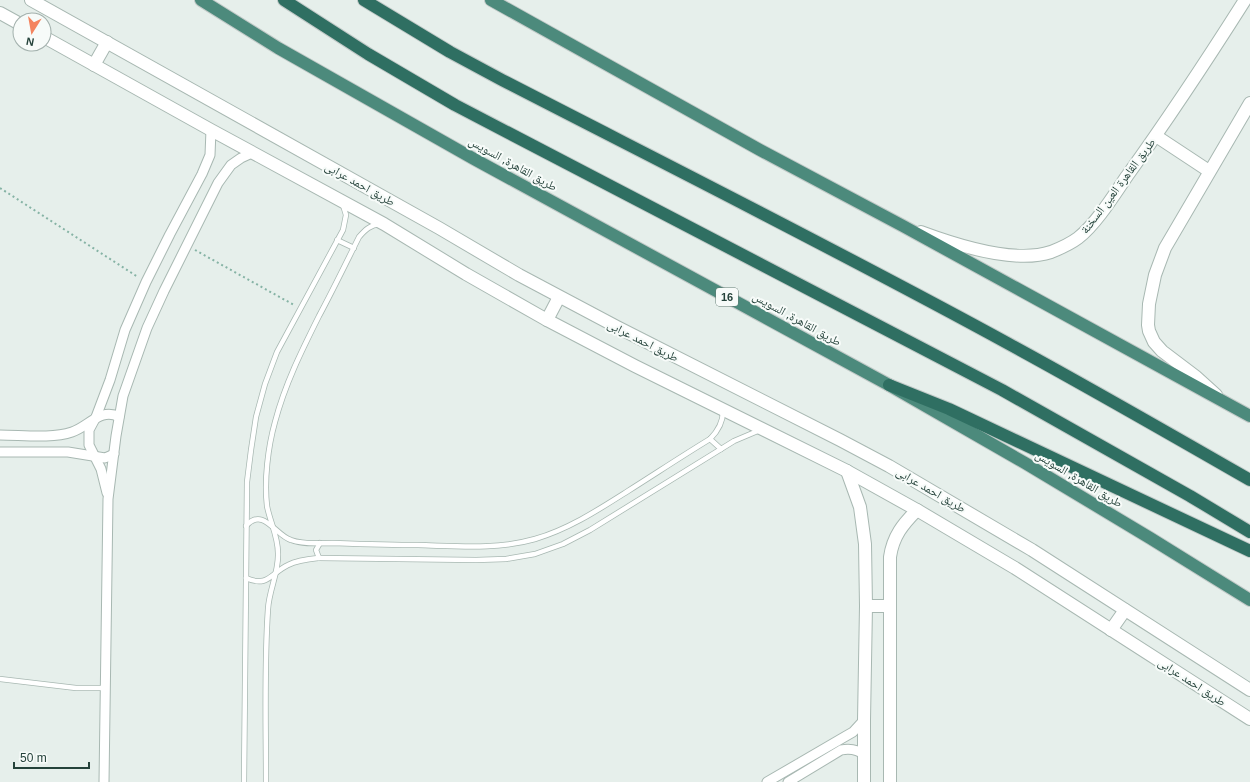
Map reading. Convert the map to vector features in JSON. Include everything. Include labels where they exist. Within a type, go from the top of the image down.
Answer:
[{"type":"highway","name":"طريق القاهرة, السويس","points":[[201,0],[278,48],[474,159],[889,385],[1031,467],[1250,600]]},
{"type":"highway","name":"طريق القاهرة, السويس","points":[[284,0],[368,54],[455,105],[1002,390],[1190,496],[1250,532]]},
{"type":"highway","points":[[364,0],[450,52],[860,264],[1001,340],[1250,480]]},
{"type":"highway","points":[[491,0],[760,150],[904,226],[1250,416]]},
{"type":"highway","points":[[889,385],[949,410],[1250,551]]},
{"type":"street","name":"طريق احمد عرابى","points":[[31,0],[560,297],[888,466],[1032,550],[1250,690]]},
{"type":"street","name":"طريق القاهرة العين السخنة","points":[[904,226],[971,248],[1018,255],[1034,255],[1050,252],[1079,238],[1090,227],[1156,136],[1245,0]]},
{"type":"street","points":[[0,13],[12,20]]},
{"type":"street","name":"طريق احمد عرابى","points":[[52,41],[252,153],[384,224],[479,282],[547,320],[635,366],[847,471],[917,510],[1015,568],[1250,720]]},
{"type":"street","points":[[94,65],[107,42]]},
{"type":"street","points":[[1220,399],[1195,376],[1157,347],[1151,337],[1148,325],[1152,290],[1162,255],[1172,235],[1250,102]]},
{"type":"street","points":[[108,499],[101,469],[93,456],[89,445],[88,438],[91,424],[96,417],[110,380],[125,330],[146,282],[202,174],[210,155],[211,130]]},
{"type":"street","points":[[1156,136],[1209,171]]},
{"type":"street","points":[[104,782],[108,499],[123,396],[147,328],[218,183],[231,165],[240,158],[252,153]]},
{"type":"street","points":[[202,174],[218,183]]},
{"type":"street","points":[[547,320],[560,297]]},
{"type":"street","points":[[0,436],[64,434],[81,428],[96,417],[111,414],[119,417]]},
{"type":"street","points":[[0,452],[68,452],[105,458],[114,454]]},
{"type":"street","points":[[847,471],[856,495],[862,519],[864,544],[866,606],[864,782]]},
{"type":"street","points":[[890,782],[890,557],[892,546],[901,527],[917,510]]},
{"type":"street","points":[[866,606],[890,606]]},
{"type":"street","points":[[1111,630],[1125,610]]},
{"type":"street","points":[[767,782],[853,732],[864,720]]},
{"type":"street","points":[[788,782],[841,750],[856,750],[865,755]]},
{"type":"lane","points":[[244,782],[247,482],[256,417],[265,384],[277,352],[343,230],[346,222],[346,215],[342,202]]},
{"type":"lane","points":[[266,782],[267,623],[269,601],[274,575],[278,564],[278,542],[269,516],[266,493],[268,455],[284,391],[296,361],[364,231],[376,224],[384,224]]},
{"type":"lane","points":[[338,240],[354,248]]},
{"type":"lane","points":[[246,526],[250,522],[258,520],[266,521],[281,535],[291,540],[320,543],[478,547],[506,545],[534,539],[561,530],[586,518],[710,439],[721,425],[723,409]]},
{"type":"lane","points":[[246,578],[252,581],[262,581],[271,578],[288,565],[302,560],[319,558],[476,560],[506,559],[535,554],[563,544],[590,530],[721,449],[741,438],[763,429]]},
{"type":"lane","points":[[710,439],[721,449]]},
{"type":"lane","points":[[319,558],[316,550],[320,543]]},
{"type":"lane","points":[[0,679],[76,688],[105,688]]},
{"type":"path","points":[[0,188],[146,282]]},
{"type":"path","points":[[187,246],[301,308]]}]
